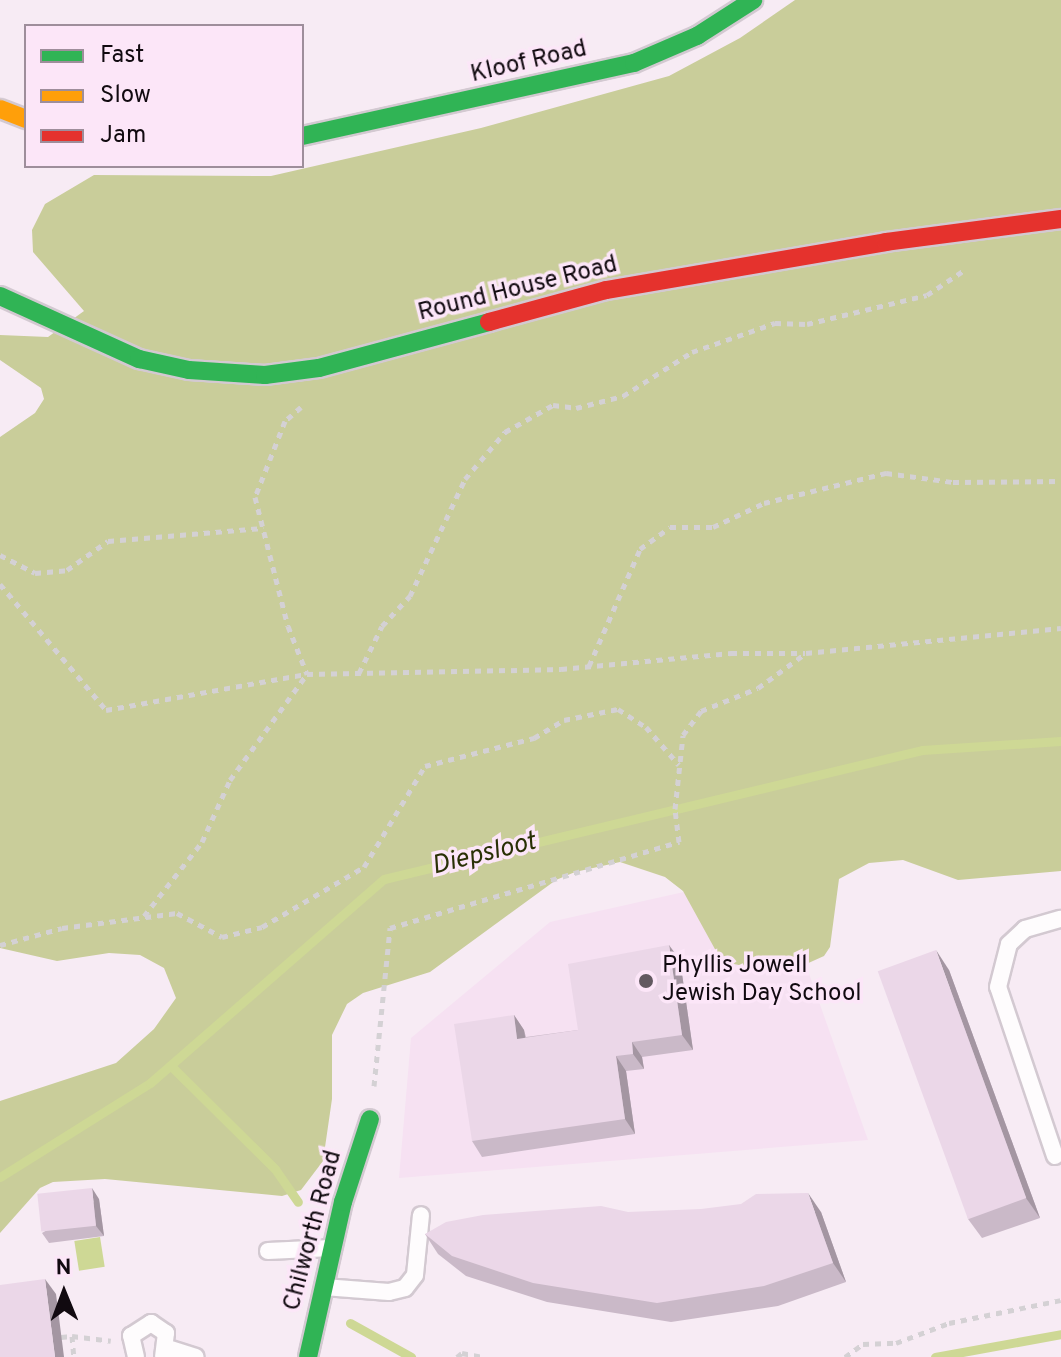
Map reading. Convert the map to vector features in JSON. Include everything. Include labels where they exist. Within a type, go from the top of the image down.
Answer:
[{"type":"street","name":"Kloof Road","points":[[304,136],[634,63],[697,36],[753,0]]},
{"type":"street","points":[[0,109],[24,118]]},
{"type":"street","name":"Round House Road","points":[[0,296],[139,359],[189,370],[265,375],[319,368],[606,290],[886,242],[1061,219]]},
{"type":"street","name":"Chilworth Road","points":[[308,1357],[322,1286],[370,1119]]},
{"type":"lane","points":[[1055,1156],[998,987],[1009,944],[1025,929],[1061,919]]},
{"type":"lane","points":[[322,1286],[389,1292],[405,1288],[415,1275],[421,1215]]},
{"type":"lane","points":[[268,1251],[332,1248]]},
{"type":"lane","points":[[134,1336],[151,1323],[162,1328],[166,1352],[196,1357]]},
{"type":"path","points":[[359,673],[382,626],[410,596],[465,479],[505,432],[553,405],[576,408],[623,396],[692,352],[775,323],[807,324],[927,295],[970,266]]},
{"type":"path","points":[[307,674],[288,626],[255,497],[285,421],[308,402]]},
{"type":"path","points":[[589,666],[640,549],[670,527],[713,527],[764,503],[886,473],[953,482],[1061,481]]},
{"type":"path","points":[[0,555],[35,573],[67,570],[108,541],[263,528]]},
{"type":"path","points":[[0,584],[106,710],[307,674],[589,666],[731,653],[806,653],[1061,628]]},
{"type":"path","points":[[370,1119],[390,928],[679,842],[679,766],[683,735],[701,711],[758,688],[806,653]]},
{"type":"path","points":[[143,917],[202,842],[230,780],[307,674]]},
{"type":"path","points":[[0,945],[62,928],[177,913],[222,937],[262,927],[364,867],[425,766],[534,738],[564,720],[618,709],[646,727],[679,766]]},
{"type":"path","points":[[845,1357],[863,1344],[896,1343],[949,1323],[1061,1300]]},
{"type":"path","points":[[72,1336],[74,1357]]},
{"type":"path","points":[[61,1337],[134,1336]]},
{"type":"path","points":[[457,1357],[483,1357]]},
{"type":"shaded area","points":[[795,0],[1061,0],[1061,871],[958,880],[903,860],[869,863],[839,879],[830,947],[824,956],[804,965],[753,968],[734,964],[716,951],[683,891],[665,877],[620,862],[575,872],[556,880],[430,972],[363,993],[347,1004],[332,1035],[332,1099],[323,1161],[301,1190],[282,1196],[105,1179],[53,1182],[40,1188],[0,1233],[0,1101],[116,1063],[154,1029],[176,998],[164,968],[140,955],[109,953],[57,961],[0,948],[0,437],[35,413],[44,399],[41,388],[0,360],[0,335],[48,337],[84,311],[33,252],[32,230],[45,204],[94,175],[271,176],[481,128],[669,76],[740,38]]},
{"type":"shaded area","name":"Phyllis Jowell Jewish Day School","points":[[773,872],[868,1140],[399,1178],[411,1038],[550,922]]},
{"type":"shaded area","points":[[100,1237],[105,1267],[79,1271],[74,1241]]},
{"type":"building","points":[[669,945],[682,1035],[632,1042],[633,1054],[616,1056],[625,1119],[472,1141],[454,1024],[514,1015],[517,1039],[578,1030],[568,964]]},
{"type":"building","points":[[936,950],[1026,1198],[968,1219],[878,971]]},
{"type":"building","points":[[92,1188],[96,1226],[41,1232],[37,1194]]},
{"type":"building","points":[[808,1193],[833,1263],[764,1286],[657,1303],[533,1283],[452,1256],[425,1234],[446,1222],[483,1215],[601,1206],[628,1212],[701,1209],[741,1204],[756,1194]]},
{"type":"building","points":[[45,1279],[55,1357],[0,1357],[0,1285]]},
{"type":"waterway","name":"Diepsloot","points":[[0,1177],[150,1083],[384,879],[922,750],[1061,741]]},
{"type":"waterway","points":[[171,1066],[275,1169],[298,1202]]},
{"type":"waterway","points":[[350,1323],[411,1357]]},
{"type":"waterway","points":[[935,1357],[1061,1334]]},
{"type":"traffic: fast","points":[[304,136],[634,63],[697,36],[753,0]]},
{"type":"traffic: fast","points":[[0,296],[139,359],[189,370],[265,375],[319,368],[489,322]]},
{"type":"traffic: fast","points":[[308,1357],[343,1202],[370,1119]]},
{"type":"traffic: slow","points":[[0,109],[24,118]]},
{"type":"traffic: jam","points":[[489,322],[606,290],[886,242],[1061,219]]},
{"type":"place","name":"Phyllis Jowell Jewish Day School","points":[[646,981]]}]
